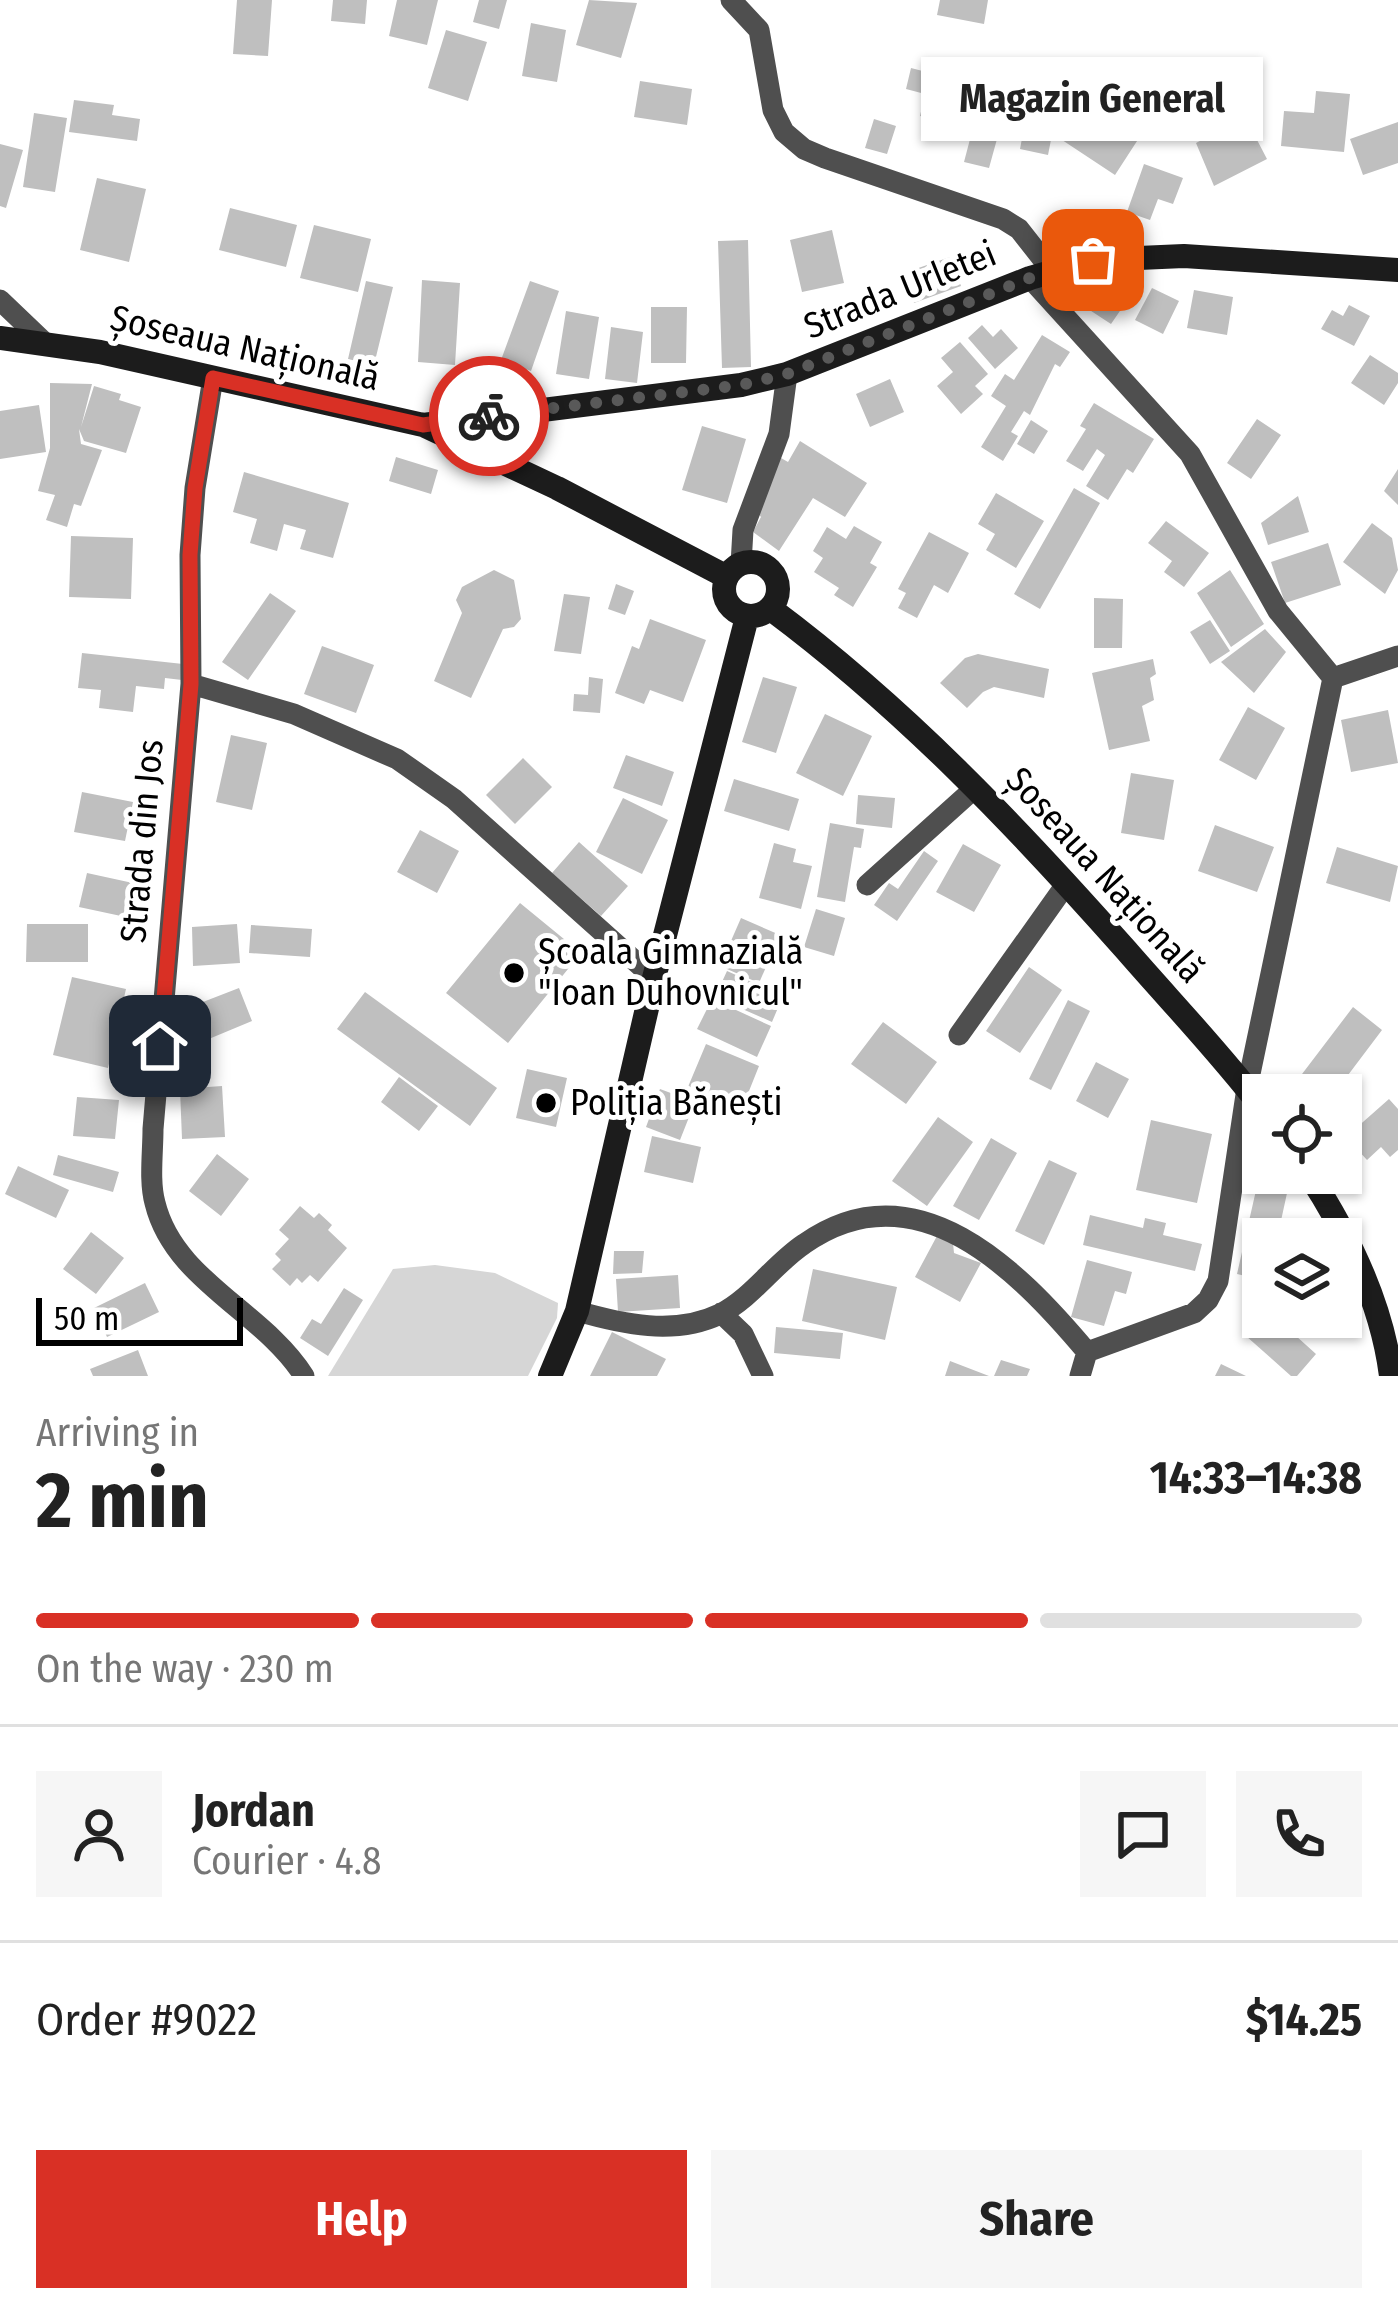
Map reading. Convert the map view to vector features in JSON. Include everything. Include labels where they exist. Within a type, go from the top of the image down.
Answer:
[{"type":"street","points":[[731,0],[759,30],[772,110],[784,132],[804,149],[1003,219],[1019,230],[1041,274],[1190,454],[1278,611],[1333,679]]},
{"type":"street","name":"Strada Urletei","points":[[423,425],[741,385],[787,374],[1041,274],[1131,256],[1398,270]]},
{"type":"street","points":[[0,300],[44,342]]},
{"type":"street","name":"Șoseaua Națională","points":[[0,338],[44,342],[423,425],[734,570],[759,563],[774,574],[779,592],[759,613]]},
{"type":"street","name":"Strada Urletei","points":[[734,570],[743,530],[779,434],[787,374]]},
{"type":"street","name":"Strada din Jos","points":[[213,378],[195,488],[190,555],[191,684],[153,1129],[154,1199],[166,1235],[187,1264],[255,1320],[304,1376]]},
{"type":"street","name":"Șoseaua Națională","points":[[734,570],[727,602],[759,613],[879,695],[1067,883],[1242,1082]]},
{"type":"street","points":[[550,1376],[577,1311],[654,978],[759,613]]},
{"type":"street","points":[[1333,679],[1398,656]]},
{"type":"street","points":[[1250,1074],[1333,679]]},
{"type":"street","points":[[191,684],[294,714],[398,759],[454,799],[654,978]]},
{"type":"street","points":[[867,885],[976,787]]},
{"type":"street","points":[[959,1035],[1067,883]]},
{"type":"street","points":[[1087,1352],[1194,1313],[1208,1300],[1218,1281],[1242,1121]]},
{"type":"street","points":[[1321,1194],[1347,1238],[1371,1295],[1391,1376]]},
{"type":"street","points":[[577,1311],[653,1326],[695,1323],[722,1313],[806,1242],[862,1219],[902,1216],[925,1220],[1004,1265],[1050,1308],[1087,1352]]},
{"type":"street","points":[[722,1313],[743,1334],[763,1376]]},
{"type":"street","points":[[1080,1376],[1087,1352]]},
{"type":"shaded area","points":[[435,1265],[495,1273],[558,1303],[557,1318],[528,1376],[328,1376],[393,1269]]},
{"type":"building","points":[[237,0],[272,0],[268,56],[233,54]]},
{"type":"building","points":[[333,0],[367,0],[365,24],[331,21]]},
{"type":"building","points":[[397,0],[438,0],[427,45],[389,36]]},
{"type":"building","points":[[479,0],[507,0],[499,29],[473,22]]},
{"type":"building","points":[[589,0],[637,3],[621,58],[576,45]]},
{"type":"building","points":[[940,0],[988,0],[984,24],[937,15]]},
{"type":"building","points":[[531,23],[566,30],[557,82],[522,76]]},
{"type":"building","points":[[446,30],[487,42],[468,101],[428,88]]},
{"type":"building","points":[[1043,65],[1065,69],[1048,155],[1020,149]]},
{"type":"building","points":[[911,68],[969,83],[959,125],[920,116],[925,94],[906,89]]},
{"type":"building","points":[[640,81],[692,89],[687,125],[634,117]]},
{"type":"building","points":[[984,86],[1022,96],[1015,124],[1002,121],[989,168],[964,162]]},
{"type":"building","points":[[1316,91],[1350,94],[1344,152],[1281,146],[1284,111],[1314,113]]},
{"type":"building","points":[[1078,98],[1139,138],[1115,175],[1053,134]]},
{"type":"building","points":[[74,100],[114,105],[112,115],[140,119],[137,141],[69,132]]},
{"type":"building","points":[[34,113],[67,118],[55,192],[23,187]]},
{"type":"building","points":[[1245,117],[1267,159],[1214,186],[1196,143]]},
{"type":"building","points":[[874,119],[896,126],[887,154],[865,148]]},
{"type":"building","points":[[1398,122],[1398,163],[1363,175],[1350,139]]},
{"type":"building","points":[[0,144],[23,150],[6,208],[0,206]]},
{"type":"building","points":[[1144,164],[1183,178],[1173,204],[1158,199],[1150,220],[1127,212]]},
{"type":"building","points":[[97,178],[146,189],[129,262],[80,250]]},
{"type":"building","points":[[230,208],[297,225],[286,267],[219,250]]},
{"type":"building","points":[[314,225],[371,239],[358,292],[300,278]]},
{"type":"building","points":[[832,230],[844,283],[802,292],[790,240]]},
{"type":"building","points":[[748,240],[751,367],[722,368],[718,241]]},
{"type":"building","points":[[950,257],[961,286],[914,303],[904,273]]},
{"type":"building","points":[[1104,277],[1119,287],[1124,278],[1137,286],[1111,324],[1085,307]]},
{"type":"building","points":[[422,280],[460,283],[455,365],[418,362]]},
{"type":"building","points":[[366,281],[393,287],[374,365],[348,359]]},
{"type":"building","points":[[530,281],[559,291],[531,371],[501,360]]},
{"type":"building","points":[[1152,288],[1179,301],[1163,334],[1135,320]]},
{"type":"building","points":[[1194,290],[1233,297],[1227,335],[1187,328]]},
{"type":"building","points":[[1349,305],[1370,316],[1354,346],[1321,329],[1332,310],[1343,316]]},
{"type":"building","points":[[651,307],[687,307],[686,363],[651,363]]},
{"type":"building","points":[[566,311],[599,317],[589,379],[556,374]]},
{"type":"building","points":[[982,325],[993,337],[1001,329],[1018,348],[995,369],[968,338]]},
{"type":"building","points":[[611,327],[643,332],[637,383],[605,379]]},
{"type":"building","points":[[1042,335],[1070,352],[1060,367],[1055,364],[1030,415],[1024,411],[1011,432],[1018,436],[1003,461],[981,447],[1006,406],[991,396],[1005,374],[1014,380]]},
{"type":"building","points":[[960,342],[988,374],[975,386],[983,394],[961,414],[937,386],[953,372],[941,358]]},
{"type":"building","points":[[1370,355],[1398,373],[1398,383],[1384,405],[1351,383]]},
{"type":"building","points":[[890,379],[904,412],[870,427],[856,394]]},
{"type":"building","points":[[50,383],[92,384],[81,427],[94,386],[121,394],[119,400],[141,407],[126,453],[84,441],[79,429],[81,444],[102,450],[81,506],[74,504],[67,527],[46,520],[55,495],[38,491],[50,448]]},
{"type":"building","points":[[1094,403],[1154,439],[1133,473],[1127,469],[1108,500],[1086,486],[1105,455],[1097,449],[1083,471],[1066,461],[1086,429],[1080,426]]},
{"type":"building","points":[[39,405],[46,452],[0,459],[0,411]]},
{"type":"building","points":[[1257,419],[1281,435],[1251,479],[1227,463]]},
{"type":"building","points":[[1031,420],[1048,431],[1034,454],[1017,444]]},
{"type":"building","points":[[702,426],[746,439],[727,503],[682,490]]},
{"type":"building","points":[[800,441],[867,483],[845,517],[813,498],[779,551],[753,532],[781,458],[788,462]]},
{"type":"building","points":[[396,457],[438,470],[431,494],[389,481]]},
{"type":"building","points":[[1398,469],[1398,505],[1384,491]]},
{"type":"building","points":[[244,472],[349,503],[333,558],[300,549],[306,530],[284,524],[277,551],[250,543],[257,519],[233,512]]},
{"type":"building","points":[[1074,488],[1100,503],[1040,609],[1014,594]]},
{"type":"building","points":[[996,493],[1044,521],[1016,568],[986,550],[995,534],[978,524]]},
{"type":"building","points":[[1298,496],[1309,532],[1268,545],[1261,523]]},
{"type":"building","points":[[1166,521],[1209,553],[1184,587],[1164,572],[1172,561],[1148,543]]},
{"type":"building","points":[[1372,523],[1392,538],[1398,570],[1385,594],[1343,562]]},
{"type":"building","points":[[854,526],[882,542],[870,563],[877,567],[853,607],[834,595],[839,588],[814,572],[823,558],[813,551],[827,527],[846,539]]},
{"type":"building","points":[[929,532],[969,553],[948,593],[934,585],[917,618],[898,608],[906,593],[898,589]]},
{"type":"building","points":[[71,536],[133,538],[131,599],[69,597]]},
{"type":"building","points":[[1328,543],[1341,585],[1285,603],[1271,562]]},
{"type":"building","points":[[494,570],[514,580],[521,619],[503,629],[471,698],[434,681],[462,613],[456,600],[462,587]]},
{"type":"building","points":[[1230,570],[1264,624],[1231,647],[1197,593]]},
{"type":"building","points":[[616,584],[634,591],[625,615],[608,609]]},
{"type":"building","points":[[270,593],[296,611],[248,680],[222,662]]},
{"type":"building","points":[[564,594],[590,597],[581,654],[554,651]]},
{"type":"building","points":[[1094,598],[1123,599],[1122,648],[1094,648]]},
{"type":"building","points":[[650,619],[706,640],[683,702],[650,690],[644,704],[615,693],[632,646],[639,649]]},
{"type":"building","points":[[1210,620],[1230,651],[1210,664],[1190,632]]},
{"type":"building","points":[[1265,629],[1286,652],[1254,693],[1221,662]]},
{"type":"building","points":[[322,646],[374,665],[356,713],[304,694]]},
{"type":"building","points":[[82,653],[183,664],[182,680],[165,678],[164,689],[136,686],[133,712],[99,708],[101,690],[78,688]]},
{"type":"building","points":[[978,654],[1049,669],[1044,698],[994,687],[967,708],[940,683],[965,658]]},
{"type":"building","points":[[1153,659],[1154,700],[1142,706],[1150,741],[1109,750],[1092,673]]},
{"type":"building","points":[[589,677],[603,679],[600,713],[573,711],[574,694],[588,695]]},
{"type":"building","points":[[763,677],[797,687],[776,753],[742,742]]},
{"type":"building","points":[[1248,707],[1285,728],[1256,780],[1219,760]]},
{"type":"building","points":[[1388,710],[1398,763],[1351,772],[1341,720]]},
{"type":"building","points":[[825,714],[872,736],[843,796],[796,773]]},
{"type":"building","points":[[231,735],[267,743],[252,810],[216,802]]},
{"type":"building","points":[[626,755],[674,772],[662,806],[613,788]]},
{"type":"building","points":[[523,758],[552,787],[515,824],[486,795]]},
{"type":"building","points":[[1131,773],[1174,780],[1164,840],[1121,833]]},
{"type":"building","points":[[734,779],[799,799],[789,831],[724,811]]},
{"type":"building","points":[[82,792],[133,802],[125,841],[74,832]]},
{"type":"building","points":[[858,795],[895,798],[892,828],[856,824]]},
{"type":"building","points":[[623,798],[668,820],[642,874],[596,852]]},
{"type":"building","points":[[830,823],[864,829],[861,848],[854,847],[845,902],[817,897]]},
{"type":"building","points":[[1215,825],[1274,847],[1257,892],[1198,871]]},
{"type":"building","points":[[420,830],[459,851],[437,893],[397,872]]},
{"type":"building","points":[[579,842],[628,886],[601,916],[552,873]]},
{"type":"building","points":[[774,843],[796,849],[793,862],[812,866],[801,909],[759,898]]},
{"type":"building","points":[[963,844],[1001,865],[974,912],[936,892]]},
{"type":"building","points":[[1337,847],[1398,866],[1390,902],[1326,883]]},
{"type":"building","points":[[924,851],[938,861],[897,921],[874,905],[889,883],[898,889]]},
{"type":"building","points":[[87,873],[142,885],[135,919],[79,907]]},
{"type":"building","name":"Școala Gimnazială \"Ioan Duhovnicul\"","points":[[520,903],[581,953],[508,1043],[446,993]]},
{"type":"building","points":[[816,909],[845,918],[834,956],[804,947]]},
{"type":"building","points":[[741,918],[780,935],[759,983],[720,966]]},
{"type":"building","points":[[27,924],[88,924],[88,962],[26,962]]},
{"type":"building","points":[[237,924],[240,963],[193,966],[192,927]]},
{"type":"building","points":[[251,925],[312,929],[310,957],[249,953]]},
{"type":"building","points":[[1029,967],[1062,990],[1020,1053],[986,1031]]},
{"type":"building","points":[[727,971],[783,996],[772,1022],[715,997]]},
{"type":"building","points":[[72,977],[126,989],[108,1068],[53,1055]]},
{"type":"building","points":[[239,988],[252,1021],[204,1041],[190,1007]]},
{"type":"building","name":"Școala Gimnazială \"Ioan Duhovnicul\"","points":[[365,992],[497,1088],[470,1126],[337,1029]]},
{"type":"building","points":[[712,999],[771,1026],[757,1057],[697,1029]]},
{"type":"building","points":[[1068,1000],[1090,1011],[1051,1090],[1029,1079]]},
{"type":"building","points":[[1353,1007],[1382,1030],[1349,1074],[1302,1074]]},
{"type":"building","points":[[883,1022],[937,1062],[906,1104],[851,1064]]},
{"type":"building","points":[[706,1044],[759,1066],[739,1116],[685,1094]]},
{"type":"building","points":[[1096,1062],[1129,1079],[1108,1118],[1076,1101]]},
{"type":"building","points":[[527,1069],[567,1078],[556,1127],[516,1118]]},
{"type":"building","points":[[399,1077],[438,1106],[419,1131],[381,1102]]},
{"type":"building","points":[[222,1086],[225,1137],[182,1139],[180,1089]]},
{"type":"building","points":[[660,1089],[695,1102],[680,1140],[646,1127]]},
{"type":"building","points":[[77,1097],[119,1100],[115,1139],[73,1136]]},
{"type":"building","points":[[1389,1099],[1398,1109],[1398,1150],[1390,1157],[1381,1147],[1367,1160],[1362,1155],[1362,1123]]},
{"type":"building","points":[[938,1117],[973,1142],[927,1206],[892,1181]]},
{"type":"building","points":[[1151,1120],[1212,1134],[1197,1203],[1136,1190]]},
{"type":"building","points":[[652,1136],[701,1147],[693,1183],[644,1172]]},
{"type":"building","points":[[991,1138],[1017,1153],[979,1220],[953,1206]]},
{"type":"building","points":[[217,1154],[249,1179],[221,1216],[189,1191]]},
{"type":"building","points":[[58,1155],[119,1172],[113,1192],[53,1175]]},
{"type":"building","points":[[1049,1160],[1077,1173],[1044,1245],[1015,1231]]},
{"type":"building","points":[[18,1166],[69,1190],[56,1218],[5,1194]]},
{"type":"building","points":[[1255,1194],[1287,1194],[1282,1218],[1250,1218]]},
{"type":"building","points":[[300,1206],[314,1218],[319,1213],[347,1248],[318,1282],[310,1275],[302,1283],[297,1278],[290,1286],[272,1269],[281,1260],[275,1254],[289,1239],[279,1230]]},
{"type":"building","points":[[1090,1215],[1143,1228],[1145,1218],[1166,1223],[1163,1235],[1202,1244],[1195,1271],[1083,1245]]},
{"type":"building","points":[[91,1232],[124,1258],[96,1294],[63,1269]]},
{"type":"building","points":[[938,1234],[953,1243],[954,1253],[981,1263],[960,1302],[915,1277]]},
{"type":"building","points":[[614,1251],[644,1251],[642,1273],[613,1274]]},
{"type":"building","points":[[1087,1260],[1132,1272],[1126,1294],[1115,1291],[1104,1326],[1071,1317]]},
{"type":"building","points":[[813,1269],[897,1287],[885,1340],[802,1321]]},
{"type":"building","points":[[678,1275],[680,1308],[618,1312],[616,1279]]},
{"type":"building","points":[[145,1283],[159,1312],[107,1337],[94,1308]]},
{"type":"building","points":[[344,1288],[363,1300],[328,1356],[300,1338],[312,1319],[321,1324]]},
{"type":"building","points":[[776,1327],[843,1333],[840,1359],[774,1353]]},
{"type":"building","points":[[612,1332],[666,1359],[657,1376],[590,1376]]},
{"type":"building","points":[[1248,1338],[1298,1338],[1316,1354],[1297,1376],[1291,1376]]},
{"type":"building","points":[[138,1350],[148,1376],[93,1376],[90,1369]]},
{"type":"building","points":[[1001,1360],[1030,1369],[1027,1376],[994,1376]]},
{"type":"building","points":[[950,1361],[989,1376],[945,1376]]},
{"type":"building","points":[[1221,1364],[1246,1376],[1215,1376]]},
{"type":"way so far","points":[[489,416],[741,385],[787,374],[1030,278],[1093,260]]},
{"type":"place","name":"Magazin General","points":[[1093,260]]},
{"type":"place","name":"Școala Gimnazială \"Ioan Duhovnicul\"","points":[[514,973]]},
{"type":"place","name":"Poliția Bănești","points":[[546,1103]]},
{"type":"route","points":[[160,1046],[191,684],[190,555],[195,488],[213,378],[423,425],[489,416]]}]
